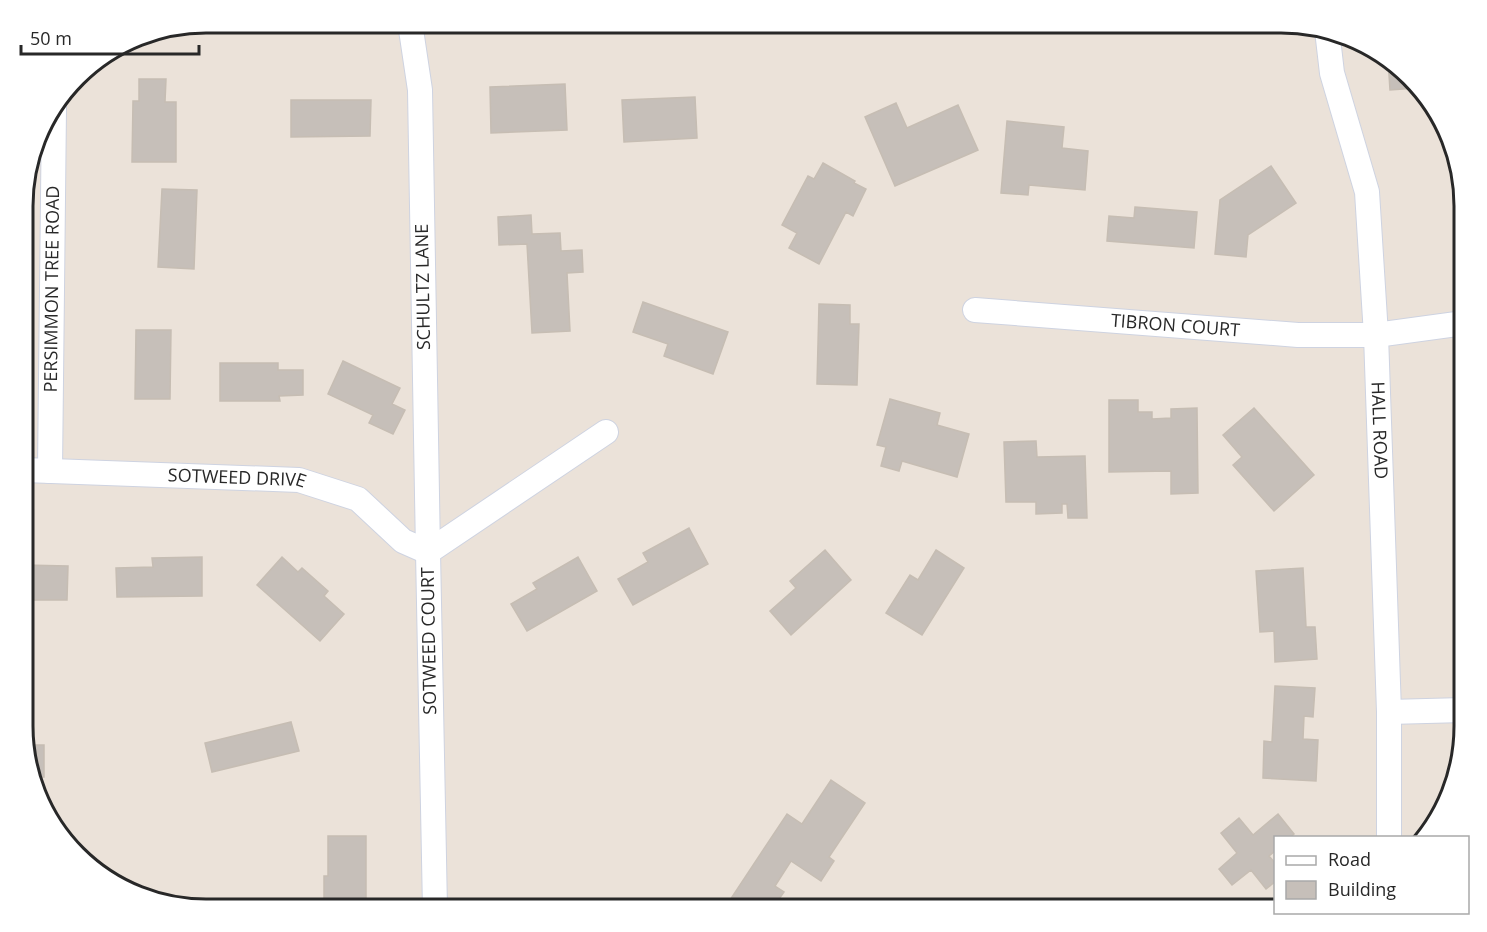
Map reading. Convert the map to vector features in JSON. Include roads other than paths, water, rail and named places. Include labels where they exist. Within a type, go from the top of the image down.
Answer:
[{"type":"street","name":"SCHULTZ LANE","points":[[412,33],[420,90],[428,552]]},
{"type":"street","name":"HALL ROAD","points":[[1328,40],[1332,73],[1367,192],[1376,335],[1389,712],[1389,836]]},
{"type":"street","name":"PERSIMMON TREE ROAD","points":[[50,471],[54,125]]},
{"type":"street","name":"TIBRON COURT","points":[[975,310],[1298,335],[1376,335],[1454,324]]},
{"type":"street","name":"SOTWEED COURT","points":[[435,899],[428,552],[606,432]]},
{"type":"street","name":"SOTWEED DRIVE","points":[[33,470],[299,480],[358,500],[403,542],[428,552]]},
{"type":"street","points":[[1389,712],[1454,710]]}]
